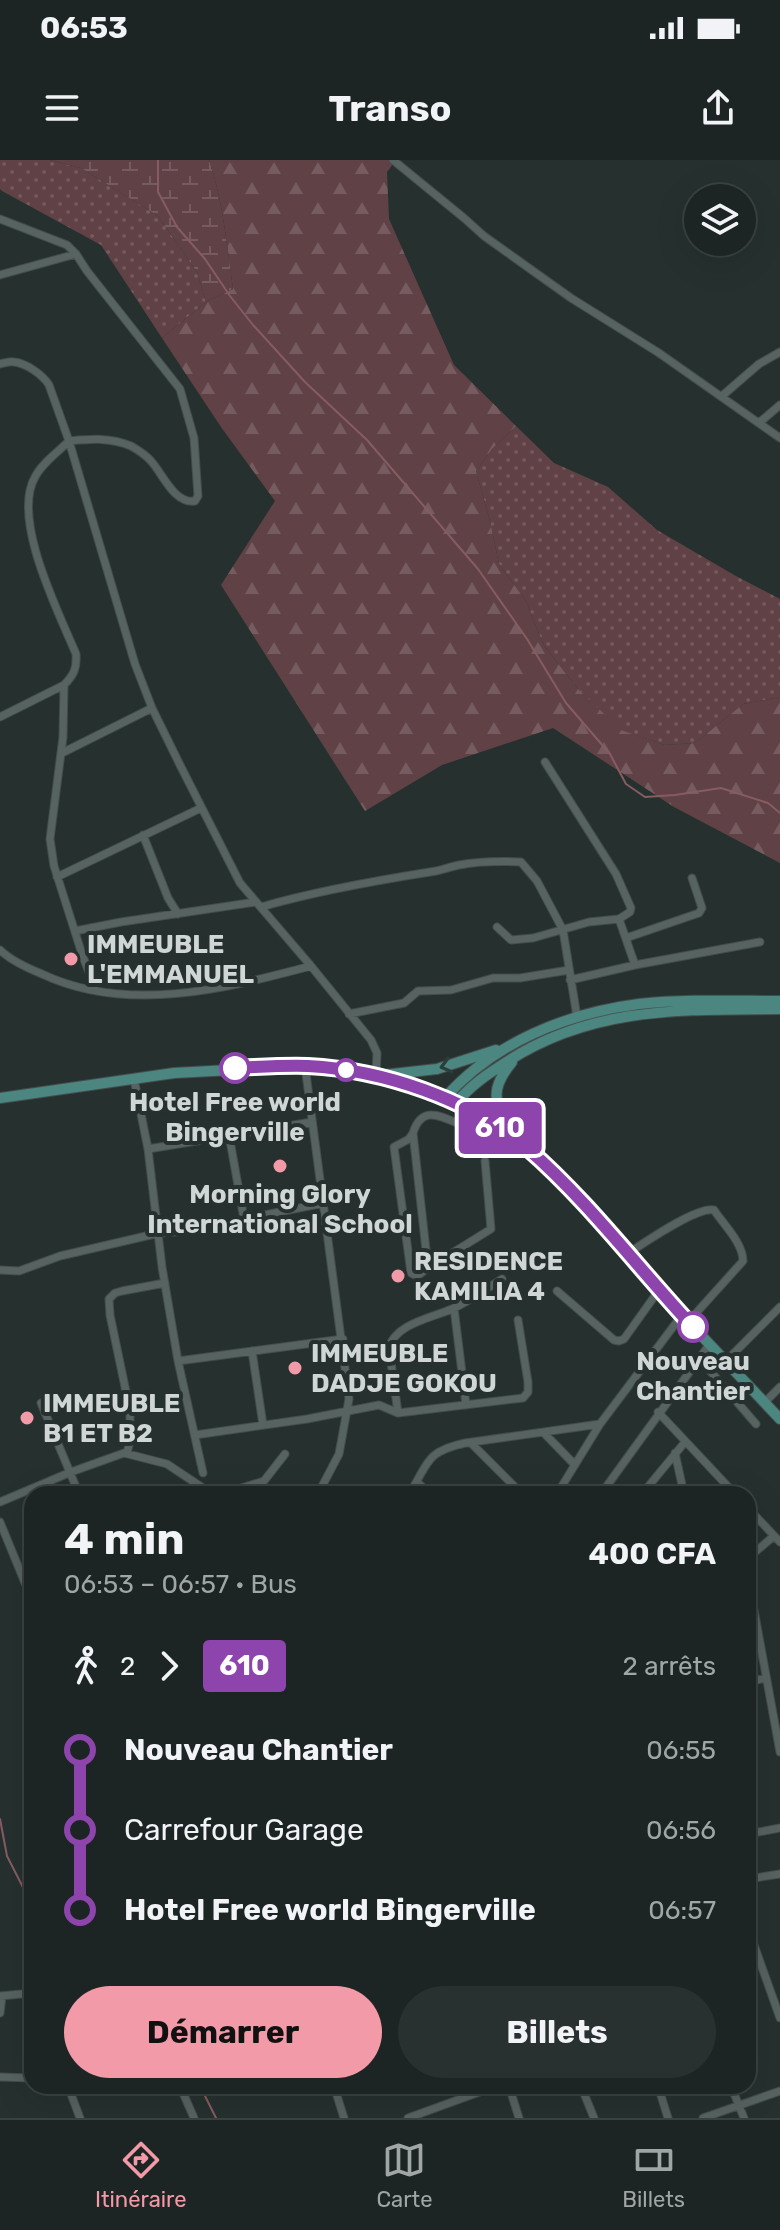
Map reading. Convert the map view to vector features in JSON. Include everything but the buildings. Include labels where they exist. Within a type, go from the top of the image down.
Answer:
[{"type":"street","points":[[393,160],[484,236],[780,438]]},
{"type":"street","points":[[0,219],[67,245],[180,389],[194,438],[198,496],[190,502],[180,498],[150,459],[131,446],[111,439],[69,441],[42,467],[29,491],[28,513],[38,564],[76,654],[76,667],[64,685],[0,717]]},
{"type":"street","points":[[0,275],[76,254]]},
{"type":"street","points":[[722,396],[759,364],[780,352]]},
{"type":"street","points":[[0,364],[14,362],[44,377],[49,385],[69,441],[135,664],[152,708],[240,883],[371,1040],[377,1053],[376,1075]]},
{"type":"street","points":[[760,422],[780,405]]},
{"type":"street","points":[[64,685],[62,753],[50,839],[57,877],[96,991]]},
{"type":"street","points":[[62,753],[152,708]]},
{"type":"street","points":[[497,927],[511,940],[533,938],[589,922],[619,919],[630,912],[631,904],[616,874],[545,762]]},
{"type":"street","points":[[57,877],[201,808]]},
{"type":"street","points":[[143,835],[168,898],[178,914]]},
{"type":"street","points":[[75,931],[178,914],[259,905],[463,864],[521,862],[537,881],[563,930],[577,1017]]},
{"type":"street","points":[[626,938],[699,913],[702,908],[692,878]]},
{"type":"street","points":[[619,919],[635,965]]},
{"type":"street","points":[[349,1014],[404,1003],[418,991],[451,990],[493,978],[570,975],[760,942]]},
{"type":"street","points":[[0,950],[21,965],[75,988],[132,996],[188,992],[254,981],[311,966]]},
{"type":"street","points":[[376,1075],[437,1069],[577,1017],[611,1009],[679,1002],[780,1001]]},
{"type":"street","points":[[456,1103],[467,1089],[518,1054],[585,1024],[661,1012],[780,1009]]},
{"type":"street","points":[[445,1098],[457,1084],[513,1043]]},
{"type":"street","points":[[518,1054],[500,1077],[496,1089],[505,1118],[526,1147]]},
{"type":"street","points":[[305,1066],[349,1399],[339,1454],[322,1486]]},
{"type":"street","points":[[0,1098],[211,1070],[305,1066],[376,1075],[445,1098],[489,1121],[526,1147],[560,1179],[780,1419]]},
{"type":"street","points":[[134,1079],[148,1149],[178,1361],[203,1473]]},
{"type":"street","points":[[485,1161],[491,1229],[417,1276],[411,1273],[394,1147],[409,1139],[416,1123],[425,1116],[445,1117],[471,1130],[483,1131],[489,1121]]},
{"type":"street","points":[[148,1149],[312,1122]]},
{"type":"street","points":[[413,1133],[428,1268]]},
{"type":"street","points":[[229,1135],[244,1219]]},
{"type":"street","points":[[0,1270],[19,1271],[45,1260],[159,1233],[205,1230],[324,1203]]},
{"type":"street","points":[[562,1486],[600,1424],[685,1318],[743,1261],[738,1244],[714,1210],[706,1209],[627,1254]]},
{"type":"street","points":[[398,1413],[389,1348],[391,1339],[427,1317],[454,1308],[502,1279]]},
{"type":"street","points":[[127,1453],[130,1411],[109,1299],[122,1291],[165,1283]]},
{"type":"street","points":[[557,1291],[619,1341],[624,1339],[659,1290]]},
{"type":"street","points":[[725,1362],[780,1307]]},
{"type":"street","points":[[454,1308],[466,1405]]},
{"type":"street","points":[[195,1435],[379,1405],[398,1413],[523,1398],[528,1392],[518,1320]]},
{"type":"street","points":[[178,1361],[343,1339]]},
{"type":"street","points":[[607,1486],[709,1345]]},
{"type":"street","points":[[252,1351],[263,1425]]},
{"type":"street","points":[[699,1358],[756,1424]]},
{"type":"street","points":[[764,1403],[780,1387]]},
{"type":"street","points":[[41,1403],[76,1486]]},
{"type":"street","points":[[658,1412],[727,1486]]},
{"type":"street","points":[[414,1486],[434,1454],[459,1445],[600,1424]]},
{"type":"street","points":[[544,1433],[575,1465]]},
{"type":"street","points":[[648,1486],[685,1442]]},
{"type":"street","points":[[471,1443],[514,1486]]},
{"type":"street","points":[[38,1486],[127,1453],[167,1464],[200,1486]]},
{"type":"street","points":[[675,1453],[682,1486]]},
{"type":"street","points":[[248,1486],[264,1481],[285,1454]]},
{"type":"street","points":[[417,1482],[421,1486]]},
{"type":"street","points":[[0,1502],[24,1492]]},
{"type":"street","points":[[756,1517],[777,1539],[756,1553]]},
{"type":"street","points":[[0,1522],[24,1580]]},
{"type":"street","points":[[756,1622],[780,1752]]},
{"type":"street","points":[[756,1680],[766,1678]]},
{"type":"street","points":[[756,1832],[780,1828]]},
{"type":"street","points":[[756,1878],[780,1874]]},
{"type":"street","points":[[756,1950],[780,2018]]},
{"type":"street","points":[[0,2013],[1,1996],[24,1994]]},
{"type":"street","points":[[0,2077],[24,2078]]},
{"type":"street","points":[[703,2118],[780,2091]]},
{"type":"street","points":[[71,2094],[80,2118]]},
{"type":"street","points":[[184,2094],[194,2118]]},
{"type":"street","points":[[336,2094],[344,2118]]},
{"type":"street","points":[[408,2118],[474,2094]]},
{"type":"street","points":[[512,2094],[519,2118]]},
{"type":"street","points":[[584,2094],[594,2118]]},
{"type":"street","points":[[660,2094],[668,2118]]},
{"type":"street","points":[[734,2094],[744,2118]]},
{"type":"green space","points":[[0,160],[50,160],[81,168],[158,216],[197,272],[206,302],[162,338],[101,245],[0,189]]},
{"type":"green space","points":[[50,160],[209,160],[221,207],[233,289],[206,302],[197,272],[158,216],[81,168]]},
{"type":"green space","points":[[209,160],[396,160],[387,172],[389,219],[454,365],[516,426],[492,449],[476,471],[499,564],[526,601],[543,644],[577,688],[621,730],[665,745],[695,743],[743,704],[780,697],[780,863],[674,807],[553,728],[442,765],[365,811],[221,585],[275,501],[162,338],[206,302],[233,289],[221,207]]},
{"type":"green space","points":[[516,426],[554,463],[608,487],[657,530],[780,599],[780,697],[743,704],[695,743],[665,745],[620,730],[577,688],[543,644],[526,601],[499,564],[476,471],[492,449]]},
{"type":"waterway","points":[[158,160],[158,192],[177,227],[205,259],[253,325],[305,382],[367,440],[478,569],[527,639],[566,703],[610,754],[626,784],[645,797],[721,788],[768,803],[780,813]]},
{"type":"waterway","points":[[0,1819],[7,1856],[24,1889]]},
{"type":"waterway","points":[[204,2094],[216,2118]]},
{"type":"bus line","name":"610","points":[[235,1068],[305,1066],[376,1075],[445,1098],[489,1121],[526,1147],[560,1179],[693,1327]]},
{"type":"place","name":"IMMEUBLE L'EMMANUEL","points":[[71,959]]},
{"type":"place","name":"Hotel Free world Bingerville","points":[[235,1068]]},
{"type":"place","name":"Morning Glory International School","points":[[280,1166]]},
{"type":"place","name":"RESIDENCE KAMILIA 4","points":[[398,1276]]},
{"type":"place","name":"Nouveau Chantier","points":[[693,1327]]},
{"type":"place","name":"IMMEUBLE DADJE GOKOU","points":[[295,1368]]},
{"type":"place","name":"IMMEUBLE B1 ET B2","points":[[27,1418]]}]
